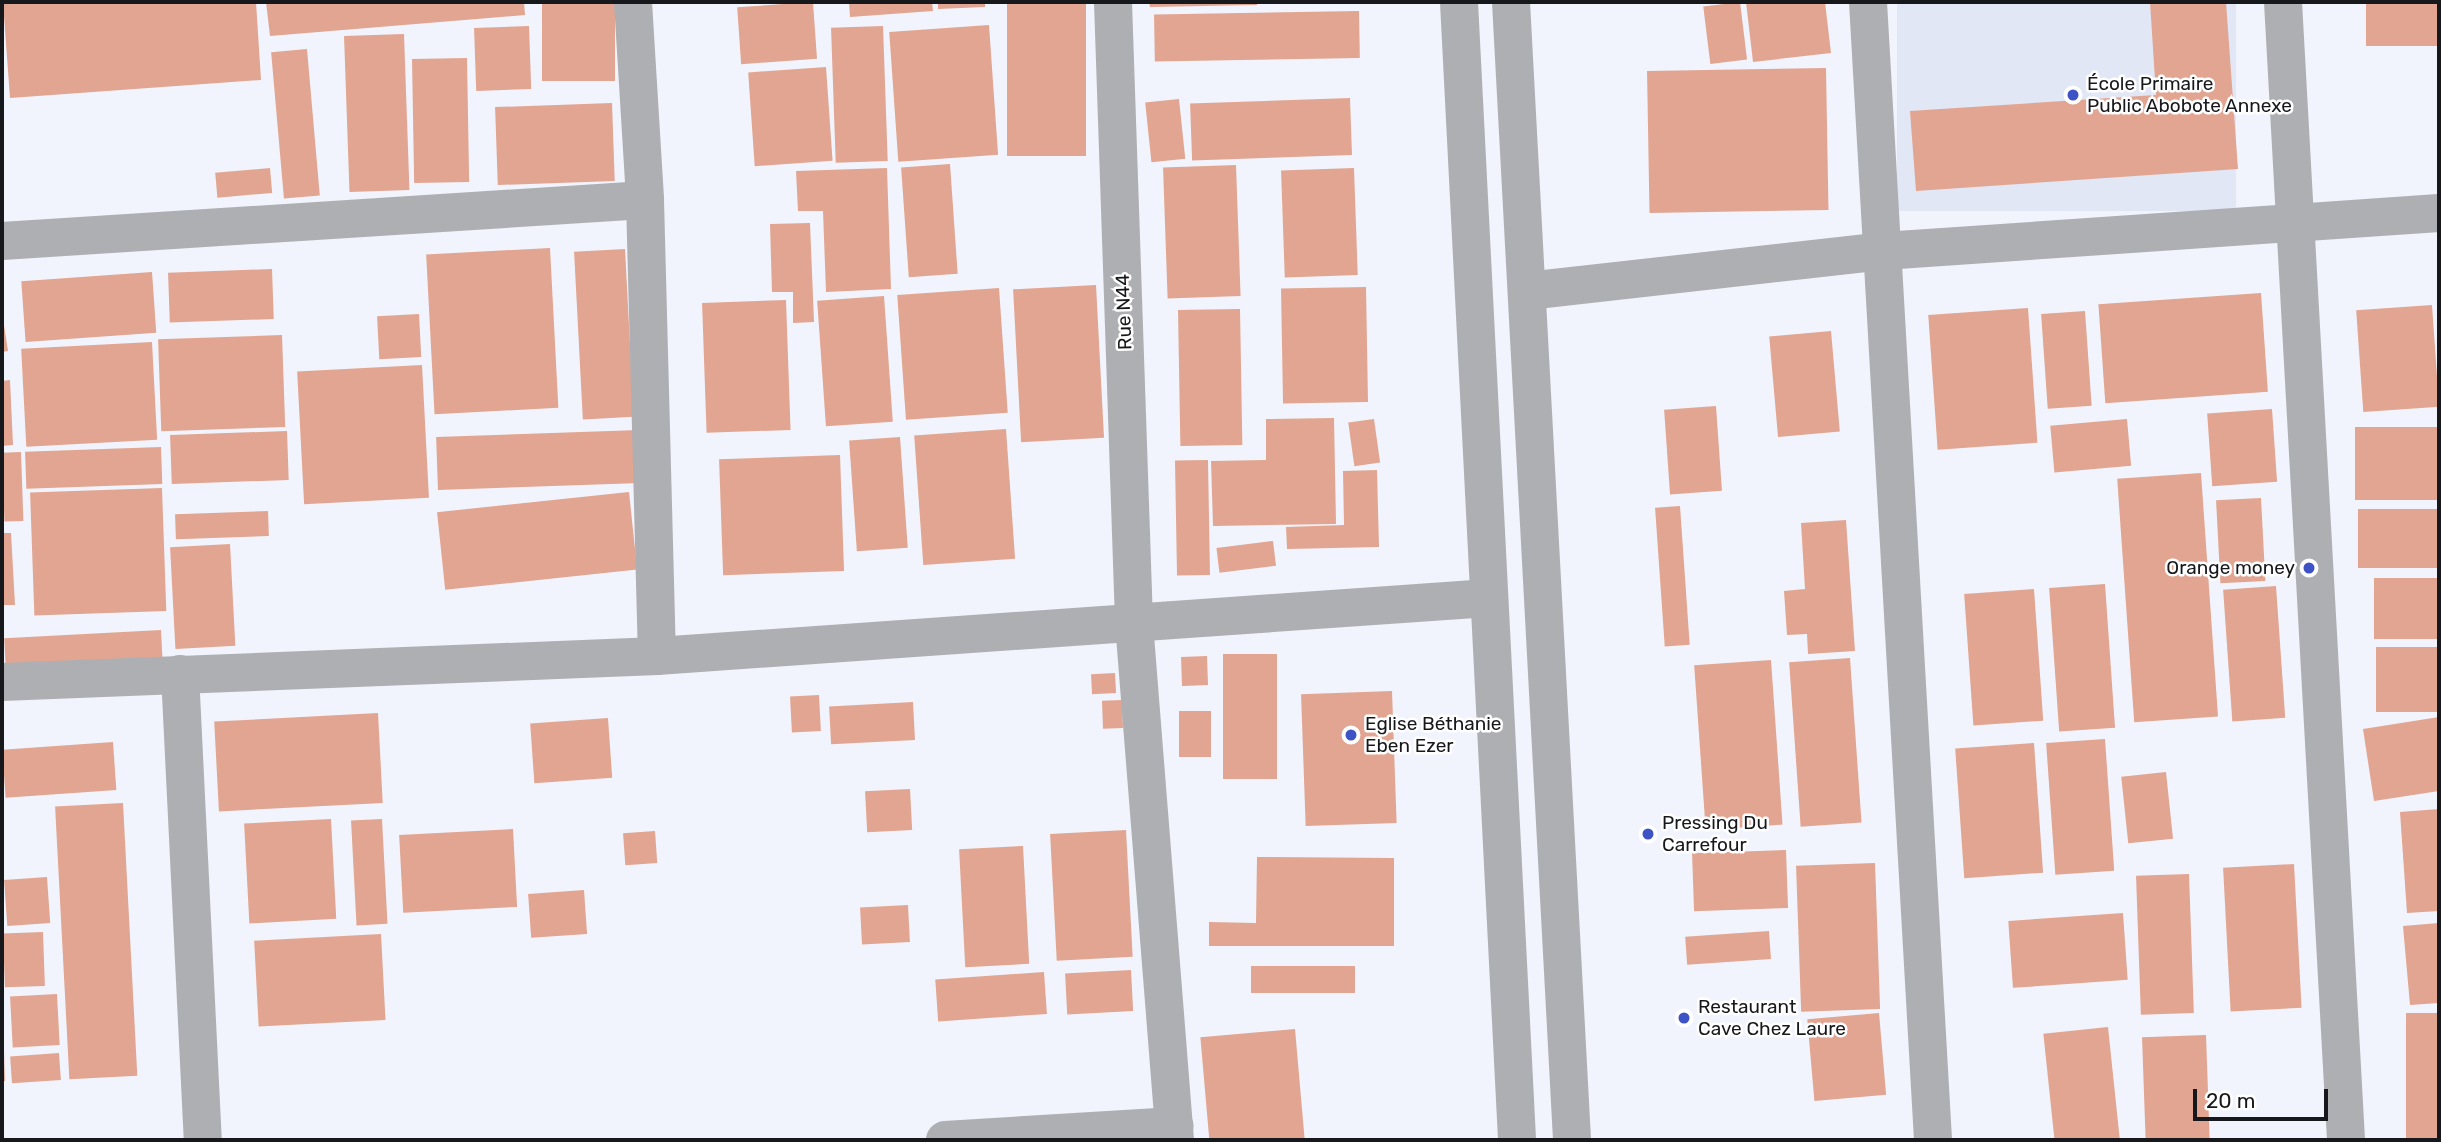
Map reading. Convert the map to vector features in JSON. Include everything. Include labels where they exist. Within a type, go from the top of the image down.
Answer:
[{"type":"street","points":[[633,2],[645,200],[657,656]]},
{"type":"street","name":"Rue N44","points":[[1113,2],[1134,623],[1175,1133]]},
{"type":"street","points":[[1459,2],[1517,1140]]},
{"type":"street","points":[[1511,2],[1572,1140]]},
{"type":"street","points":[[1868,2],[1933,1140]]},
{"type":"street","points":[[2283,2],[2346,1140]]},
{"type":"street","points":[[2,241],[645,200]]},
{"type":"street","points":[[1527,291],[1883,251],[2439,213]]},
{"type":"street","points":[[2,682],[657,656],[1489,598]]},
{"type":"street","points":[[180,674],[203,1140]]},
{"type":"street","points":[[946,1140],[1175,1133]]},
{"type":"shaded area","name":"École Primaire Public Abobote Annexe","points":[[1897,2],[2236,2],[2236,211],[1897,211]]},
{"type":"building","points":[[3,2],[256,2],[261,80],[10,98]]},
{"type":"building","points":[[266,2],[524,2],[525,15],[270,36]]},
{"type":"building","points":[[542,2],[615,2],[615,81],[542,81]]},
{"type":"building","points":[[813,2],[817,59],[741,64],[737,7]]},
{"type":"building","points":[[849,2],[932,2],[933,11],[850,17]]},
{"type":"building","points":[[938,2],[985,2],[985,7],[938,9]]},
{"type":"building","points":[[1007,2],[1086,2],[1086,156],[1007,156]]},
{"type":"building","points":[[1149,2],[1257,2],[1257,5],[1150,7]]},
{"type":"building","points":[[1740,2],[1747,60],[1710,64],[1703,7]]},
{"type":"building","points":[[1746,2],[1825,2],[1831,53],[1753,62]]},
{"type":"building","points":[[2150,2],[2226,2],[2238,169],[1916,191],[1910,111],[2156,95]]},
{"type":"building","points":[[2366,2],[2439,2],[2439,46],[2366,46]]},
{"type":"building","points":[[1359,11],[1360,58],[1155,62],[1154,15]]},
{"type":"building","points":[[989,25],[998,155],[898,162],[889,32]]},
{"type":"building","points":[[529,26],[531,89],[476,91],[474,28]]},
{"type":"building","points":[[883,26],[888,161],[836,163],[831,28]]},
{"type":"building","points":[[404,34],[409,190],[349,192],[344,36]]},
{"type":"building","points":[[307,49],[320,195],[284,199],[271,52]]},
{"type":"building","points":[[467,58],[469,182],[414,183],[412,59]]},
{"type":"building","points":[[826,67],[833,161],[755,166],[748,72]]},
{"type":"building","points":[[1826,68],[1828,210],[1650,213],[1647,71]]},
{"type":"building","points":[[1350,98],[1352,155],[1192,161],[1190,104]]},
{"type":"building","points":[[1179,99],[1185,159],[1151,162],[1145,103]]},
{"type":"building","points":[[612,103],[615,181],[498,185],[495,107]]},
{"type":"building","points":[[950,164],[958,274],[909,277],[901,167]]},
{"type":"building","points":[[1236,165],[1241,296],[1168,298],[1163,168]]},
{"type":"building","points":[[270,168],[272,193],[217,198],[215,173]]},
{"type":"building","points":[[887,168],[891,289],[826,292],[823,211],[798,211],[796,171]]},
{"type":"building","points":[[1354,168],[1358,275],[1285,277],[1281,171]]},
{"type":"building","points":[[810,223],[814,322],[793,323],[793,292],[772,292],[770,224]]},
{"type":"building","points":[[550,248],[558,408],[435,414],[426,254]]},
{"type":"building","points":[[625,249],[634,417],[583,419],[574,252]]},
{"type":"building","points":[[272,269],[274,319],[170,323],[168,273]]},
{"type":"building","points":[[152,272],[156,333],[26,342],[21,281]]},
{"type":"building","points":[[1096,285],[1104,438],[1021,442],[1013,289]]},
{"type":"building","points":[[1366,287],[1368,402],[1283,403],[1281,288]]},
{"type":"building","points":[[999,288],[1008,413],[906,420],[897,295]]},
{"type":"building","points":[[2261,293],[2268,392],[2105,403],[2098,304]]},
{"type":"building","points":[[884,296],[893,422],[826,426],[817,301]]},
{"type":"building","points":[[786,300],[791,430],[707,433],[702,303]]},
{"type":"building","points":[[2432,305],[2439,407],[2363,412],[2356,310]]},
{"type":"building","points":[[2028,308],[2037,443],[1938,450],[1928,315]]},
{"type":"building","points":[[1240,309],[1242,445],[1180,446],[1178,310]]},
{"type":"building","points":[[2085,311],[2092,406],[2048,409],[2041,314]]},
{"type":"building","points":[[2,312],[8,351],[2,352]]},
{"type":"building","points":[[419,314],[421,357],[379,359],[377,316]]},
{"type":"building","points":[[1831,331],[1840,432],[1778,437],[1769,336]]},
{"type":"building","points":[[282,335],[285,427],[161,431],[158,339]]},
{"type":"building","points":[[152,342],[157,440],[26,447],[21,349]]},
{"type":"building","points":[[422,365],[429,498],[304,504],[297,372]]},
{"type":"building","points":[[10,380],[13,445],[2,446],[2,381]]},
{"type":"building","points":[[1716,406],[1722,491],[1670,494],[1664,410]]},
{"type":"building","points":[[2272,409],[2277,482],[2212,486],[2207,414]]},
{"type":"building","points":[[1334,418],[1336,524],[1213,526],[1211,461],[1266,460],[1266,419]]},
{"type":"building","points":[[1374,419],[1380,463],[1354,466],[1348,423]]},
{"type":"building","points":[[2127,419],[2131,466],[2054,473],[2050,426]]},
{"type":"building","points":[[2355,427],[2439,427],[2439,500],[2355,500]]},
{"type":"building","points":[[1006,429],[1015,559],[923,565],[914,435]]},
{"type":"building","points":[[639,430],[641,483],[438,490],[436,437]]},
{"type":"building","points":[[287,431],[289,480],[172,484],[170,435]]},
{"type":"building","points":[[900,437],[908,548],[857,551],[849,441]]},
{"type":"building","points":[[161,447],[162,484],[26,489],[25,452]]},
{"type":"building","points":[[21,452],[23,521],[4,522],[2,453]]},
{"type":"building","points":[[840,455],[844,571],[723,575],[719,459]]},
{"type":"building","points":[[1208,460],[1210,575],[1177,576],[1175,461]]},
{"type":"building","points":[[1377,470],[1379,547],[1287,549],[1286,527],[1344,525],[1343,471]]},
{"type":"building","points":[[2201,473],[2218,716],[2134,722],[2117,479]]},
{"type":"building","points":[[162,488],[166,611],[34,616],[30,493]]},
{"type":"building","points":[[629,492],[637,570],[445,590],[437,512]]},
{"type":"building","points":[[2261,498],[2265,581],[2220,583],[2216,500]]},
{"type":"building","points":[[1680,506],[1690,645],[1665,646],[1655,508]]},
{"type":"building","points":[[2358,509],[2439,509],[2439,568],[2358,568]]},
{"type":"building","points":[[268,511],[269,536],[176,539],[175,514]]},
{"type":"building","points":[[1846,520],[1855,651],[1808,654],[1807,634],[1787,635],[1784,591],[1805,589],[1801,523]]},
{"type":"building","points":[[2,533],[11,533],[15,605],[2,605]]},
{"type":"building","points":[[1273,541],[1276,566],[1219,573],[1216,548]]},
{"type":"building","points":[[230,544],[235,646],[175,649],[170,547]]},
{"type":"building","points":[[2374,578],[2439,578],[2439,639],[2374,639]]},
{"type":"building","points":[[2105,584],[2115,728],[2059,732],[2049,588]]},
{"type":"building","points":[[2276,586],[2285,718],[2232,721],[2223,590]]},
{"type":"building","points":[[2034,589],[2043,721],[1973,726],[1964,594]]},
{"type":"building","points":[[161,630],[163,664],[6,672],[4,638]]},
{"type":"building","points":[[2376,647],[2439,647],[2439,712],[2376,712]]},
{"type":"building","points":[[1223,654],[1277,654],[1277,779],[1223,779]]},
{"type":"building","points":[[1207,656],[1208,685],[1182,686],[1181,657]]},
{"type":"building","points":[[1850,658],[1862,823],[1801,827],[1789,662]]},
{"type":"building","points":[[1771,660],[1783,825],[1706,830],[1694,665]]},
{"type":"building","points":[[1115,673],[1116,693],[1092,694],[1091,674]]},
{"type":"building","points":[[1392,691],[1397,823],[1306,826],[1301,694]]},
{"type":"building","points":[[819,695],[821,731],[792,732],[790,697]]},
{"type":"building","points":[[1122,700],[1123,728],[1103,729],[1102,701]]},
{"type":"building","points":[[913,702],[915,740],[831,744],[829,706]]},
{"type":"building","points":[[1179,711],[1211,711],[1211,757],[1179,757]]},
{"type":"building","points":[[378,713],[383,803],[219,811],[214,722]]},
{"type":"building","points":[[2439,717],[2439,791],[2374,801],[2363,729]]},
{"type":"building","points":[[608,718],[612,778],[534,783],[530,723]]},
{"type":"building","points":[[2105,739],[2114,871],[2055,875],[2046,743]]},
{"type":"building","points":[[113,742],[116,790],[6,798],[2,750]]},
{"type":"building","points":[[2034,743],[2043,873],[1964,878],[1955,749]]},
{"type":"building","points":[[2166,772],[2173,839],[2128,843],[2121,777]]},
{"type":"building","points":[[910,789],[912,830],[867,832],[865,791]]},
{"type":"building","points":[[123,803],[137,1076],[69,1079],[55,807]]},
{"type":"building","points":[[2439,809],[2439,911],[2407,913],[2400,812]]},
{"type":"building","points":[[331,819],[336,919],[249,923],[244,824]]},
{"type":"building","points":[[382,819],[387,924],[357,925],[351,821]]},
{"type":"building","points":[[513,829],[517,907],[403,913],[399,835]]},
{"type":"building","points":[[1126,830],[1133,957],[1057,961],[1050,834]]},
{"type":"building","points":[[655,831],[657,863],[625,865],[623,833]]},
{"type":"building","points":[[1023,846],[1029,964],[965,967],[959,849]]},
{"type":"building","points":[[1786,850],[1788,908],[1694,911],[1692,853]]},
{"type":"building","points":[[1257,857],[1394,858],[1394,946],[1209,946],[1209,922],[1256,923]]},
{"type":"building","points":[[1875,863],[1880,1009],[1801,1012],[1796,866]]},
{"type":"building","points":[[2294,864],[2302,1008],[2231,1012],[2223,868]]},
{"type":"building","points":[[2189,874],[2194,1013],[2141,1015],[2136,876]]},
{"type":"building","points":[[47,877],[50,923],[7,926],[4,880]]},
{"type":"building","points":[[584,890],[587,934],[531,938],[528,894]]},
{"type":"building","points":[[908,905],[910,942],[862,944],[860,908]]},
{"type":"building","points":[[2123,913],[2128,980],[2013,988],[2008,921]]},
{"type":"building","points":[[2439,923],[2439,1003],[2410,1005],[2403,926]]},
{"type":"building","points":[[1769,931],[1771,959],[1687,965],[1685,937]]},
{"type":"building","points":[[43,932],[45,986],[5,987],[3,933]]},
{"type":"building","points":[[381,934],[386,1020],[259,1027],[254,941]]},
{"type":"building","points":[[1251,966],[1355,966],[1355,993],[1251,993]]},
{"type":"building","points":[[1131,970],[1133,1011],[1067,1014],[1065,973]]},
{"type":"building","points":[[1044,972],[1047,1014],[938,1022],[935,980]]},
{"type":"building","points":[[57,994],[60,1045],[13,1047],[10,996]]},
{"type":"building","points":[[1879,1013],[1886,1095],[1814,1101],[1807,1019]]},
{"type":"building","points":[[2406,1013],[2439,1013],[2439,1140],[2406,1140]]},
{"type":"building","points":[[2108,1027],[2120,1140],[2055,1140],[2043,1034]]},
{"type":"building","points":[[1295,1029],[1305,1140],[1209,1140],[1200,1037]]},
{"type":"building","points":[[2206,1035],[2210,1140],[2146,1140],[2142,1037]]},
{"type":"building","points":[[4,1051],[5,1081],[2,1081]]},
{"type":"building","points":[[59,1053],[61,1080],[12,1083],[10,1056]]},
{"type":"place","name":"École Primaire Public Abobote Annexe","points":[[2073,95]]},
{"type":"place","name":"Orange money","points":[[2309,568]]},
{"type":"place","name":"Eglise Béthanie Eben Ezer","points":[[1351,735]]},
{"type":"place","name":"Pressing Du Carrefour","points":[[1648,834]]},
{"type":"place","name":"Restaurant Cave Chez Laure","points":[[1684,1018]]}]
